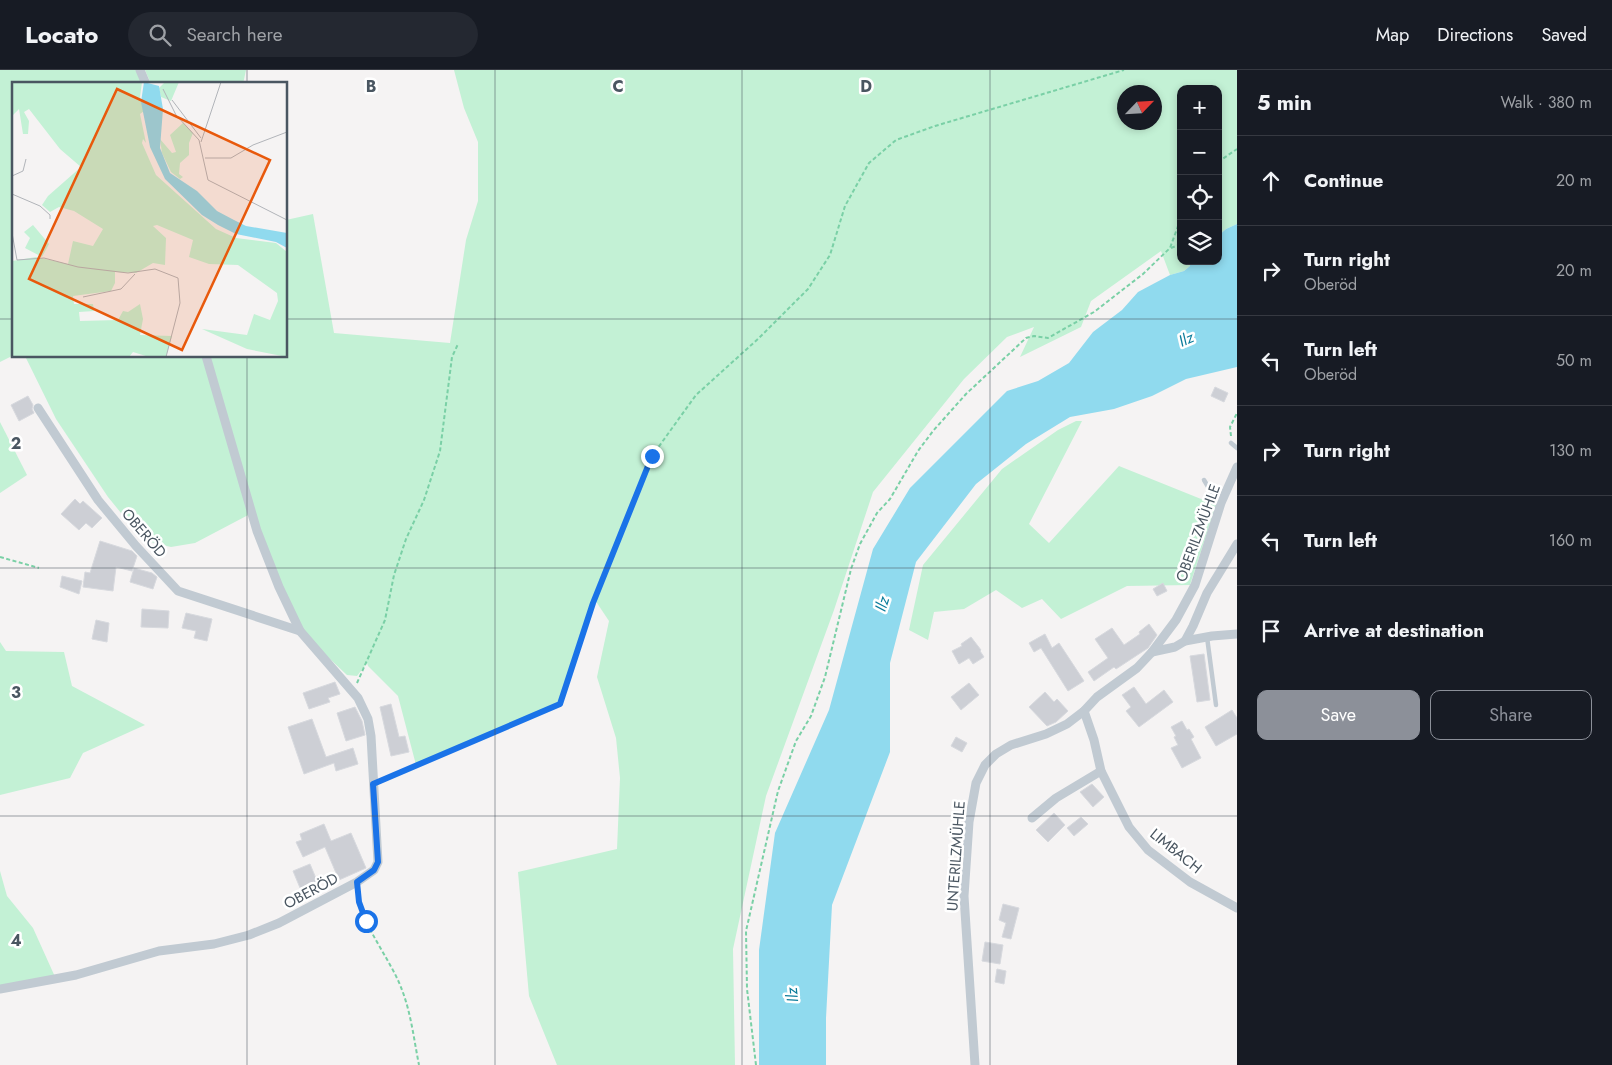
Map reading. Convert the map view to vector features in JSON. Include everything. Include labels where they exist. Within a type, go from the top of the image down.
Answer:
[{"type":"street","points":[[140,70],[145,82]]},
{"type":"street","name":"OBERÖD","points":[[0,989],[76,975],[159,950],[214,944],[250,935],[279,923],[357,882],[374,870],[378,862],[372,736],[368,719],[358,698],[300,631],[279,587],[257,530],[207,358]]},
{"type":"street","name":"OBERÖD","points":[[38,408],[98,500],[136,546],[178,590],[300,631]]},
{"type":"street","name":"OBERILZMÜHLE","points":[[1152,652],[1176,620],[1195,585],[1221,503],[1237,467]]},
{"type":"street","name":"OBERILZMÜHLE","points":[[1185,641],[1207,593],[1237,544]]},
{"type":"street","points":[[1152,652],[1175,647],[1185,641],[1237,634]]},
{"type":"street","name":"UNTERILZMÜHLE","points":[[975,1065],[964,896],[969,822],[976,783],[985,765],[996,754],[1011,745],[1058,729],[1084,711],[1097,696],[1137,668],[1152,652]]},
{"type":"street","points":[[1032,818],[1056,798],[1101,771],[1094,740],[1084,711]]},
{"type":"street","name":"LIMBACH","points":[[1101,771],[1129,827],[1148,850],[1190,882],[1237,908]]},
{"type":"lane","points":[[1231,443],[1237,448]]},
{"type":"lane","points":[[1204,480],[1213,495],[1221,503]]},
{"type":"lane","points":[[1207,637],[1216,705]]},
{"type":"path","points":[[373,784],[560,704],[593,603],[652,456],[696,394],[759,338],[808,289],[830,255],[845,206],[868,163],[896,140],[935,126],[1124,70]]},
{"type":"path","points":[[1222,159],[1237,149]]},
{"type":"path","points":[[1170,248],[1180,220]]},
{"type":"path","points":[[756,1065],[747,989],[746,931],[778,792],[796,741],[811,716],[825,677],[851,569],[860,544],[877,513],[890,499],[918,451],[966,394],[1026,338],[1034,336],[1048,338],[1094,312],[1143,274],[1170,248],[1177,245]]},
{"type":"path","points":[[353,692],[385,620],[397,566],[406,539],[424,500],[440,451],[452,357],[458,344]]},
{"type":"path","points":[[1231,443],[1230,427],[1237,413]]},
{"type":"path","points":[[0,557],[39,568]]},
{"type":"path","points":[[357,882],[359,902],[366,921],[393,969],[402,991],[419,1065]]},
{"type":"green space","points":[[0,70],[139,70],[144,82],[12,82],[12,356],[0,362]]},
{"type":"green space","points":[[145,70],[246,70],[243,82],[150,82]]},
{"type":"green space","points":[[454,70],[1237,70],[1237,224],[1222,232],[1222,85],[1177,85],[1177,265],[1190,266],[1184,271],[1170,275],[1161,251],[1091,301],[1081,327],[1020,357],[1034,327],[1007,337],[964,379],[873,492],[834,610],[766,796],[733,949],[735,1065],[557,1065],[529,996],[518,872],[617,849],[620,778],[616,738],[597,677],[609,621],[595,600],[560,704],[416,765],[398,696],[367,663],[357,676],[347,675],[300,631],[252,513],[195,543],[171,547],[143,540],[108,497],[56,419],[26,358],[288,358],[288,220],[313,214],[334,333],[450,343],[466,240],[478,201],[478,142],[464,108]]},
{"type":"green space","points":[[1076,421],[1082,421],[1029,524],[1049,543],[1119,466],[1216,505],[1190,585],[1127,586],[1061,619],[1042,599],[1022,608],[996,590],[964,609],[934,612],[928,640],[909,630],[923,565],[1002,469],[1058,430]]},
{"type":"green space","points":[[0,422],[27,475],[0,493]]},
{"type":"green space","points":[[0,642],[6,651],[64,652],[72,686],[145,725],[83,753],[70,778],[0,795]]},
{"type":"green space","points":[[0,871],[7,896],[33,928],[56,979],[0,989]]},
{"type":"water","name":"Ilz","points":[[1237,224],[1237,367],[1186,379],[1152,396],[1114,409],[1070,417],[1026,444],[976,484],[916,562],[890,663],[890,752],[832,905],[826,1018],[826,1065],[759,1065],[759,950],[775,833],[829,710],[873,549],[910,488],[1007,391],[1038,381],[1069,363],[1093,332],[1122,310],[1138,292],[1170,275],[1184,271],[1190,265],[1222,265],[1222,232]]},
{"type":"building","points":[[1215,387],[1228,393],[1224,402],[1211,396]]},
{"type":"building","points":[[28,396],[33,405],[34,413],[19,421],[11,405]]},
{"type":"building","points":[[75,499],[80,504],[83,501],[102,518],[92,528],[86,523],[79,530],[61,514]]},
{"type":"building","points":[[100,541],[132,551],[137,556],[132,571],[116,567],[113,591],[83,587],[85,572],[90,573]]},
{"type":"building","points":[[134,568],[152,573],[157,577],[153,589],[130,582]]},
{"type":"building","points":[[62,576],[82,581],[79,594],[60,587]]},
{"type":"building","points":[[1163,583],[1167,591],[1157,596],[1153,589]]},
{"type":"building","points":[[142,609],[169,611],[168,628],[141,627]]},
{"type":"building","points":[[186,613],[212,619],[207,641],[194,638],[196,631],[182,628]]},
{"type":"building","points":[[96,620],[109,623],[107,642],[92,639]]},
{"type":"building","points":[[1149,624],[1157,635],[1148,648],[1116,669],[1114,667],[1094,681],[1088,672],[1108,658],[1095,639],[1112,628],[1124,645],[1140,634],[1139,632]]},
{"type":"building","points":[[1045,634],[1052,648],[1059,643],[1084,681],[1068,691],[1041,648],[1034,652],[1029,643]]},
{"type":"building","points":[[971,637],[984,657],[973,664],[969,658],[959,664],[952,651],[962,646],[961,644]]},
{"type":"building","points":[[1204,654],[1210,700],[1197,702],[1190,656]]},
{"type":"building","points":[[335,682],[340,694],[328,698],[330,702],[309,709],[303,693]]},
{"type":"building","points":[[969,683],[979,695],[961,710],[951,697]]},
{"type":"building","points":[[1134,687],[1146,704],[1164,690],[1173,702],[1139,727],[1126,711],[1131,707],[1122,695]]},
{"type":"building","points":[[1045,692],[1054,702],[1057,699],[1068,711],[1056,722],[1047,726],[1029,707]]},
{"type":"building","points":[[391,704],[399,737],[405,736],[409,752],[391,756],[380,707]]},
{"type":"building","points":[[355,707],[362,721],[365,735],[346,741],[337,713]]},
{"type":"building","points":[[1232,710],[1237,718],[1237,734],[1216,746],[1205,727]]},
{"type":"building","points":[[312,719],[326,757],[353,748],[358,764],[336,771],[334,763],[304,774],[288,727]]},
{"type":"building","points":[[1182,721],[1194,737],[1191,739],[1201,758],[1182,768],[1171,748],[1178,745],[1171,727]]},
{"type":"building","points":[[956,737],[967,743],[962,752],[951,746]]},
{"type":"building","points":[[1092,784],[1104,797],[1093,807],[1080,792]]},
{"type":"building","points":[[1054,813],[1065,825],[1048,842],[1036,830]]},
{"type":"building","points":[[1081,817],[1088,824],[1074,836],[1067,828]]},
{"type":"building","points":[[324,824],[331,841],[351,833],[366,868],[339,880],[325,847],[303,857],[296,842],[302,840],[300,834]]},
{"type":"building","points":[[310,864],[320,888],[303,895],[293,871]]},
{"type":"building","points":[[1003,904],[1019,908],[1011,939],[1002,937],[1006,923],[999,920]]},
{"type":"building","points":[[985,942],[1003,945],[1000,964],[982,961]]},
{"type":"building","points":[[997,969],[1006,971],[1004,984],[995,982]]},
{"type":"route","points":[[366,921],[359,902],[357,882],[374,870],[378,862],[379,854],[373,784],[560,704],[593,603],[652,456]]}]
